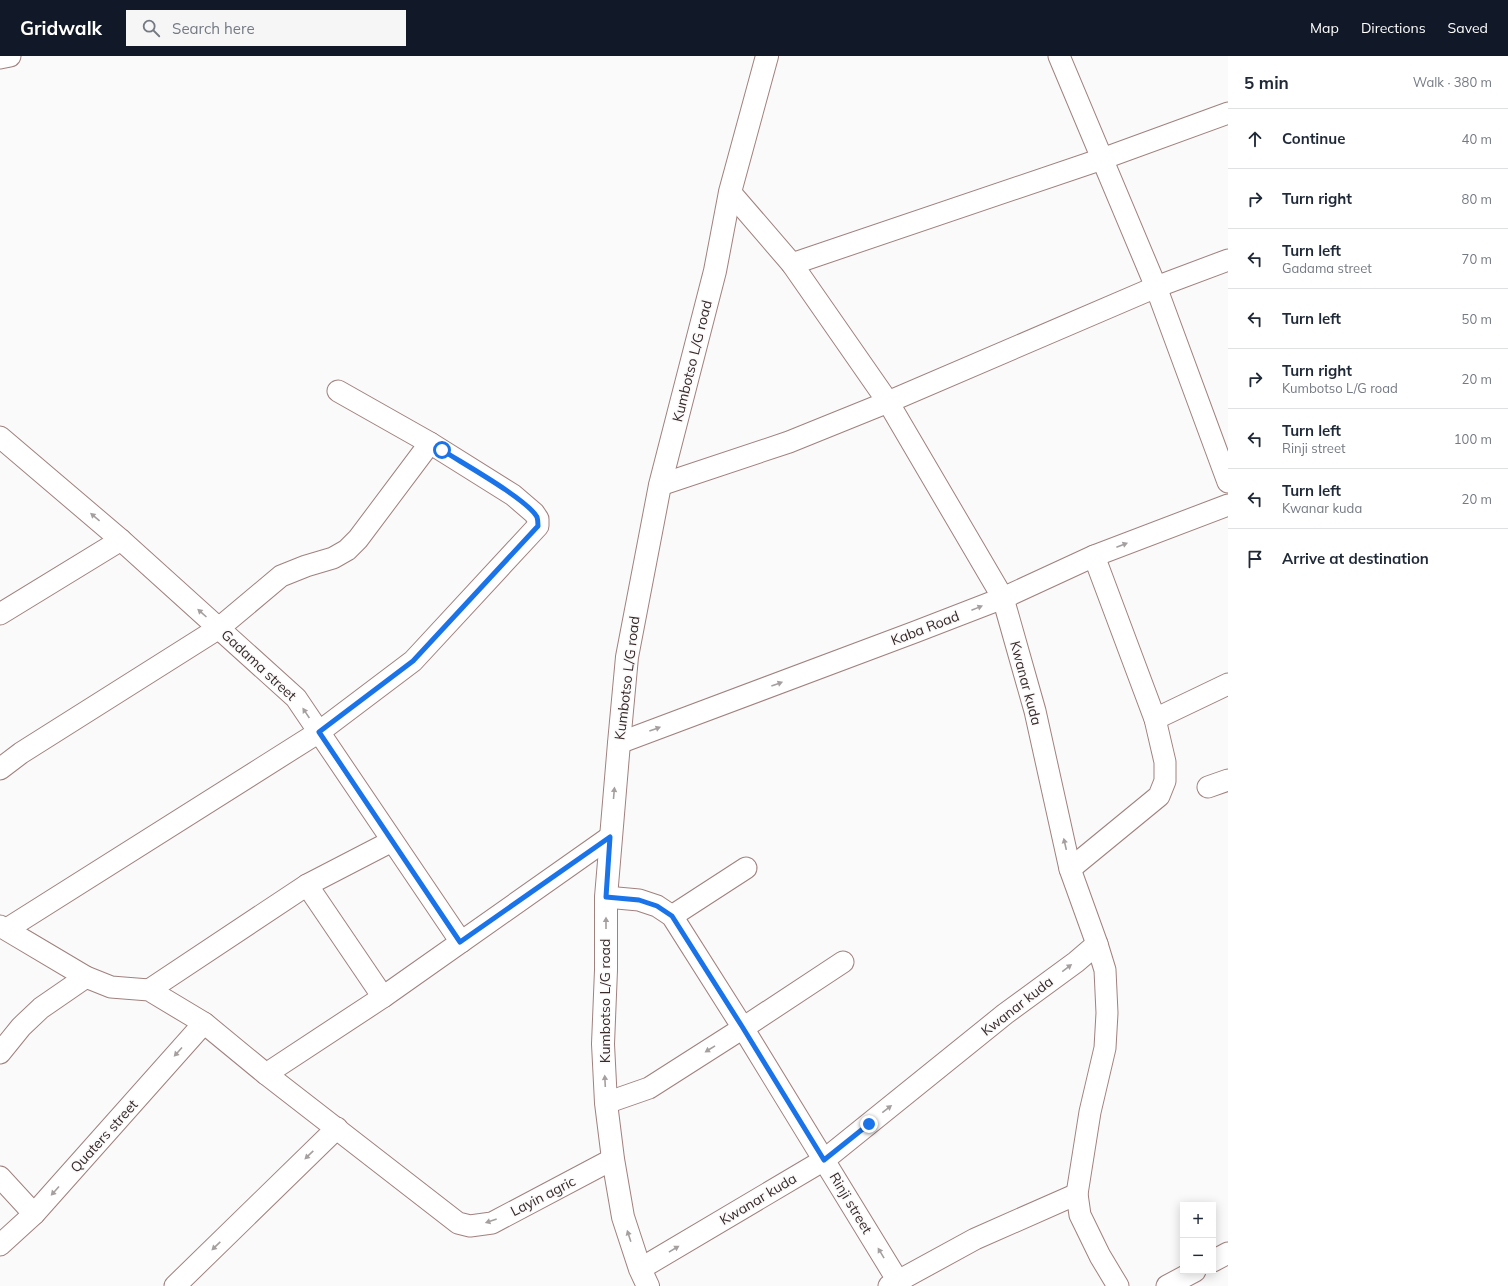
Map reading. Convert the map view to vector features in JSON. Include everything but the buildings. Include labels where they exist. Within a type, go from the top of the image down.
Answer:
[{"type":"main road","name":"Kumbotso L/G road","points":[[644,1278],[623,1217],[613,1159],[606,1103],[604,1044],[606,897],[610,837],[627,657],[660,485],[715,271],[730,192],[767,56]]},
{"type":"street","points":[[0,58],[10,56]]},
{"type":"street","points":[[1059,56],[1156,287],[1228,482]]},
{"type":"street","points":[[792,264],[1102,159],[1228,113]]},
{"type":"street","name":"Kwanar kuda","points":[[644,1278],[824,1160],[1005,1014],[1076,962],[1097,944],[1070,870],[1035,711],[1003,598],[888,402],[792,264],[730,192]]},
{"type":"street","points":[[660,485],[789,442],[888,402],[1156,287],[1228,260]]},
{"type":"street","points":[[175,1286],[337,1128],[266,1074],[204,1023],[148,990],[111,987],[86,977],[3,927],[319,732],[413,661],[538,526],[538,519],[534,513],[513,495],[430,443],[338,391]]},
{"type":"street","name":"Gadama street","points":[[0,437],[121,540],[296,698],[460,942]]},
{"type":"street","points":[[0,769],[22,753],[219,628],[281,576],[306,566],[333,558],[347,550],[358,539],[430,443]]},
{"type":"street","name":"Kaba Road","points":[[619,743],[1003,598],[1094,556],[1228,505]]},
{"type":"street","points":[[0,614],[121,540]]},
{"type":"street","points":[[1070,870],[1159,796],[1165,781],[1165,762],[1155,719],[1094,556]]},
{"type":"street","points":[[1155,719],[1228,684]]},
{"type":"street","points":[[1208,787],[1228,780]]},
{"type":"street","points":[[266,1074],[383,997],[610,837]]},
{"type":"street","points":[[148,990],[307,885],[392,841]]},
{"type":"street","points":[[672,916],[746,868]]},
{"type":"street","points":[[307,885],[383,997]]},
{"type":"street","name":"Rinji street","points":[[606,897],[645,902],[657,906],[672,916],[824,1160],[896,1284]]},
{"type":"street","points":[[1097,944],[1105,970],[1107,1013],[1105,1048],[1090,1112],[1077,1194],[1080,1215],[1100,1256],[1118,1286]]},
{"type":"street","points":[[606,1103],[648,1088],[843,962]]},
{"type":"street","points":[[0,1053],[21,1027],[41,1008],[86,977]]},
{"type":"street","name":"Quaters street","points":[[0,1245],[34,1214],[204,1023]]},
{"type":"street","name":"Layin agric","points":[[337,1128],[458,1223],[470,1226],[492,1222],[613,1159]]},
{"type":"street","points":[[0,1177],[34,1214]]},
{"type":"street","points":[[896,1284],[975,1239],[1077,1194]]},
{"type":"street","points":[[1216,1259],[1228,1253]]},
{"type":"street","points":[[1167,1286],[1189,1274]]},
{"type":"route","points":[[442,450],[513,495],[534,513],[538,519],[538,526],[413,661],[319,732],[460,942],[610,837],[606,897],[639,900],[657,906],[672,916],[824,1160],[869,1124]]}]
